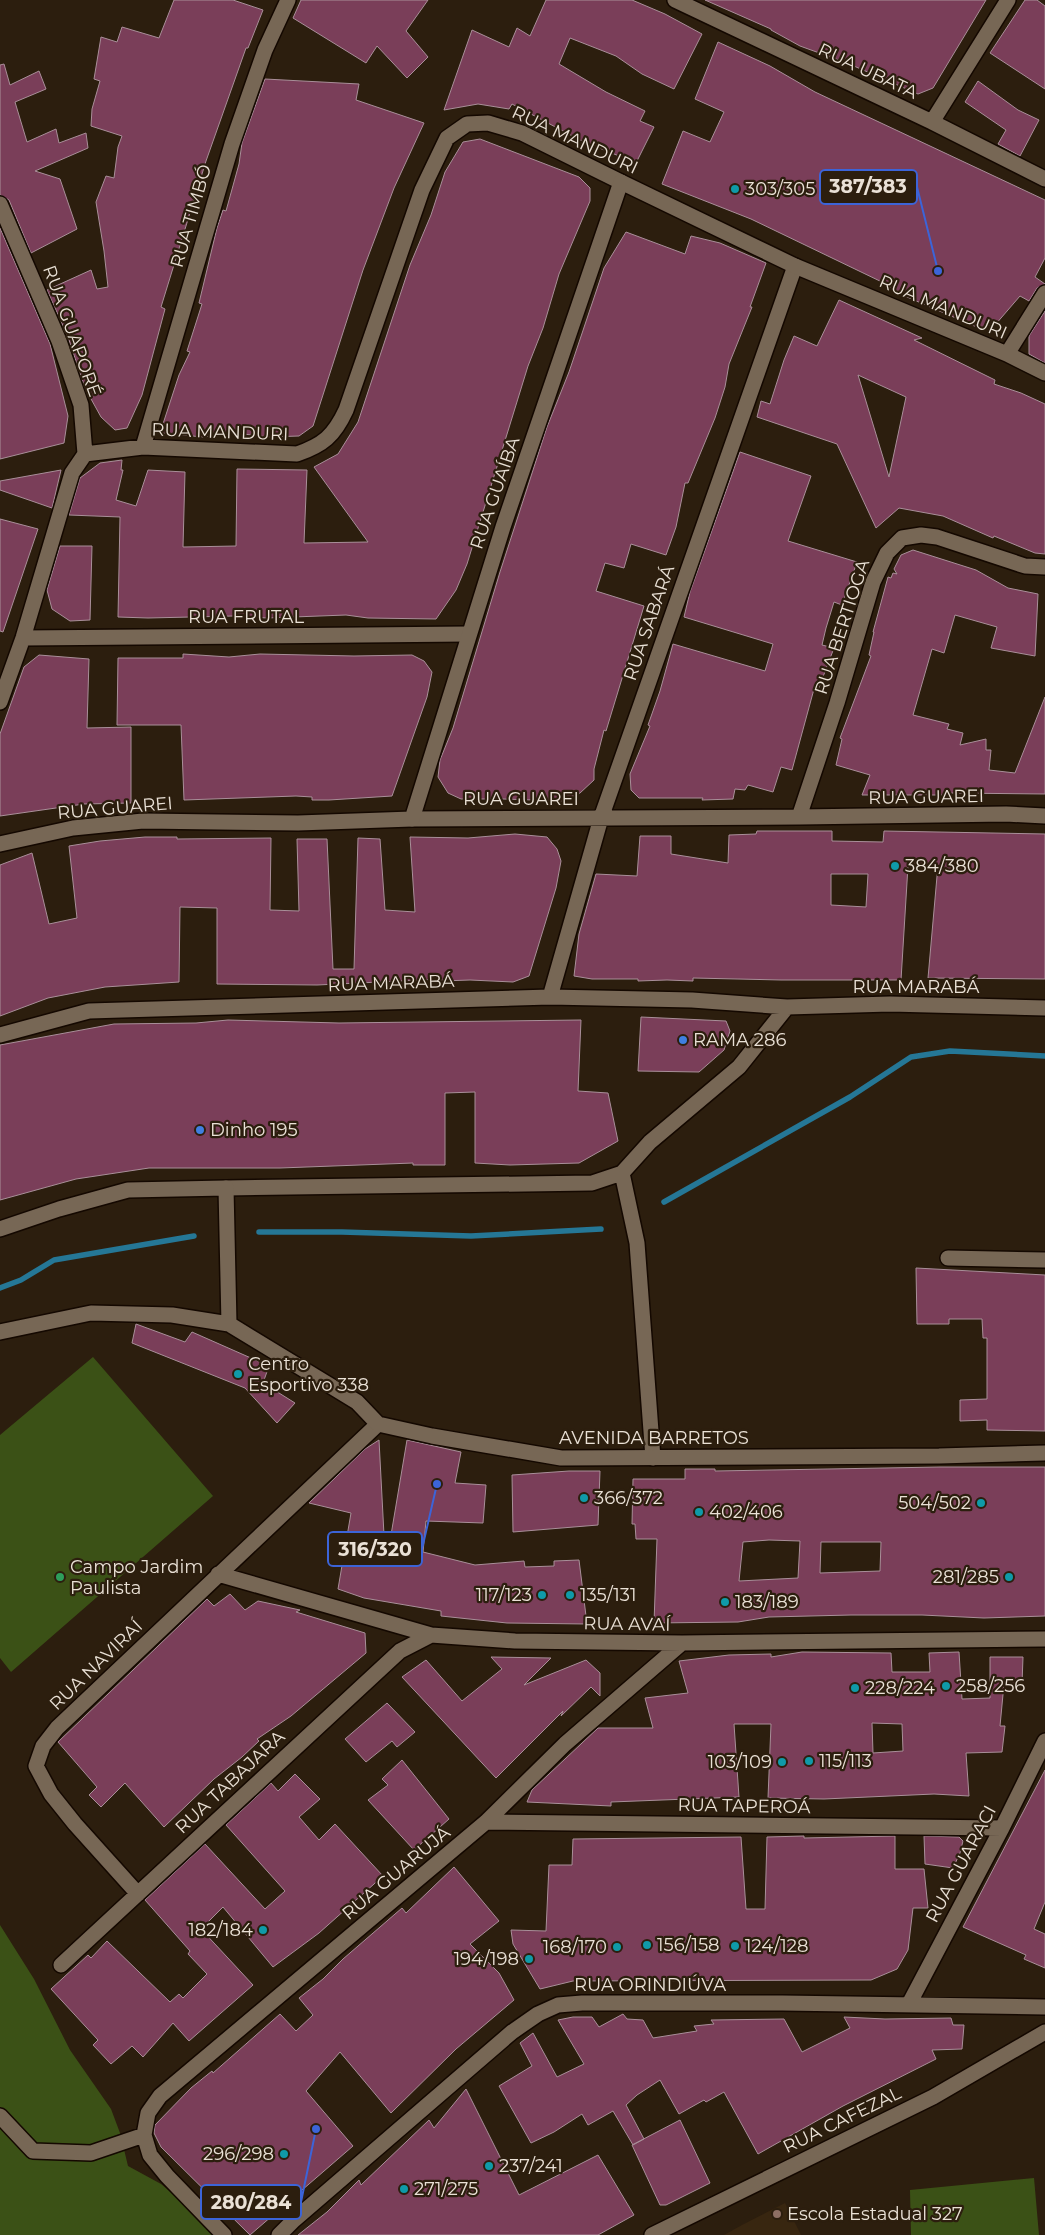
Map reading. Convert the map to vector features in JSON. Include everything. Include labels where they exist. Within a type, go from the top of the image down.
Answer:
[{"type":"street","name":"RUA TIMBÓ","points":[[143,447],[232,144],[265,50],[288,0]]},
{"type":"street","name":"RUA UBATA","points":[[675,0],[932,122],[1045,179]]},
{"type":"street","points":[[932,122],[1008,0]]},
{"type":"street","name":"RUA MANDURI","points":[[85,454],[143,447],[297,454],[317,447],[328,438],[339,424],[346,410],[422,190],[447,138],[467,124],[488,123],[522,133],[795,266],[1007,354],[1045,373]]},
{"type":"street","name":"RUA GUAÍBA","points":[[412,819],[468,634],[621,182]]},
{"type":"street","name":"RUA GUAPORÉ","points":[[0,204],[59,341],[81,405],[85,454]]},
{"type":"street","name":"RUA SABARÁ","points":[[550,997],[601,818],[795,266]]},
{"type":"street","points":[[1007,354],[1045,294]]},
{"type":"street","points":[[0,702],[24,638],[72,472],[85,454]]},
{"type":"street","name":"RUA BERTIOGA","points":[[799,817],[837,704],[873,582],[887,553],[902,538],[921,535],[937,537],[1025,566],[1045,567]]},
{"type":"street","name":"RUA FRUTAL","points":[[24,638],[468,634]]},
{"type":"street","name":"RUA GUAREI","points":[[0,844],[73,828],[143,821],[298,823],[412,819],[1006,814],[1045,816]]},
{"type":"street","name":"RUA MARABÁ","points":[[0,1035],[89,1011],[550,997],[692,1000],[787,1007],[890,1004],[1045,1008]]},
{"type":"street","points":[[0,1229],[58,1208],[128,1190],[592,1183],[622,1173],[650,1142],[739,1068],[787,1007]]},
{"type":"street","points":[[622,1173],[637,1243],[653,1458]]},
{"type":"street","points":[[226,1188],[230,1324]]},
{"type":"street","points":[[948,1258],[1045,1260]]},
{"type":"street","points":[[0,1332],[91,1313],[172,1315],[230,1324],[357,1402],[378,1424]]},
{"type":"street","name":"AVENIDA BARRETOS","points":[[378,1424],[432,1436],[561,1458],[939,1456],[1045,1453]]},
{"type":"street","name":"RUA NAVIRAÍ","points":[[138,1894],[75,1824],[51,1794],[36,1766],[42,1746],[57,1728],[378,1424]]},
{"type":"street","name":"RUA AVAÍ","points":[[218,1574],[431,1635],[515,1641],[682,1643],[1045,1639]]},
{"type":"street","name":"RUA TABAJARA","points":[[61,1965],[400,1650],[431,1635]]},
{"type":"street","name":"RUA GUARUJÁ","points":[[144,2135],[148,2113],[160,2096],[486,1822],[565,1744],[682,1643]]},
{"type":"street","name":"RUA GUARACI","points":[[908,2004],[1002,1828],[1045,1740]]},
{"type":"street","name":"RUA TAPEROÁ","points":[[486,1822],[1002,1828]]},
{"type":"street","name":"RUA ORINDIÚVA","points":[[280,2235],[294,2220],[512,2032],[538,2014],[558,2004],[908,2004],[1045,2007]]},
{"type":"street","name":"RUA CAFEZAL","points":[[652,2235],[933,2096],[1045,2032]]},
{"type":"street","points":[[0,2116],[33,2152],[91,2153],[144,2135],[150,2156],[224,2235]]},
{"type":"shaded area","name":"Escola Estadual 327","points":[[785,2203],[801,2235],[724,2235],[742,2225]]},
{"type":"green space","name":"Campo Jardim Paulista","points":[[93,1357],[213,1496],[11,1672],[0,1658],[0,1435]]},
{"type":"green space","points":[[0,1925],[34,1979],[70,2050],[111,2109],[120,2133],[128,2166],[161,2184],[186,2205],[213,2235],[0,2235]]},
{"type":"green space","points":[[1034,2178],[1039,2235],[911,2235],[910,2190]]},
{"type":"building","points":[[174,0],[233,0],[263,10],[248,48],[246,48],[206,161],[161,307],[165,309],[142,395],[127,428],[115,430],[101,417],[85,388],[68,337],[47,290],[91,270],[97,289],[108,287],[96,202],[106,176],[114,178],[118,147],[122,136],[91,126],[92,109],[100,81],[94,79],[101,37],[117,42],[122,27],[159,38]]},
{"type":"building","points":[[301,0],[428,0],[406,31],[428,57],[407,78],[377,46],[366,63],[293,18]]},
{"type":"building","points":[[546,0],[632,0],[665,14],[702,34],[674,89],[642,74],[616,56],[570,38],[559,64],[606,92],[645,111],[640,121],[654,127],[636,163],[580,140],[512,104],[509,109],[478,104],[444,110],[472,30],[509,47],[517,28],[530,36]]},
{"type":"building","points":[[705,0],[986,0],[933,88],[918,94],[847,63],[800,46],[771,29]]},
{"type":"building","points":[[1025,0],[1037,0],[1045,6],[1045,89],[990,53]]},
{"type":"building","points":[[718,42],[770,66],[815,92],[1045,200],[1045,258],[1035,277],[1045,284],[1037,288],[1029,301],[1020,296],[995,325],[979,328],[907,297],[884,283],[751,219],[662,184],[683,131],[710,142],[724,112],[695,99]]},
{"type":"building","points":[[4,64],[10,85],[39,71],[46,89],[15,102],[27,142],[56,129],[59,143],[86,133],[88,148],[35,171],[60,179],[77,229],[31,253],[9,200],[0,195],[0,65]]},
{"type":"building","points":[[265,79],[359,84],[356,100],[424,123],[394,188],[363,270],[313,426],[299,436],[268,437],[235,433],[203,437],[160,433],[179,375],[190,352],[187,351],[202,304],[199,303],[217,228],[223,210],[226,211],[239,164],[242,143]]},
{"type":"building","points":[[978,81],[1018,110],[1039,120],[1020,156],[998,144],[1006,130],[965,102]]},
{"type":"building","points":[[480,139],[579,177],[590,188],[590,201],[559,274],[543,328],[528,366],[467,564],[456,590],[436,619],[368,618],[346,615],[267,618],[234,616],[118,617],[120,517],[69,515],[80,478],[100,463],[122,460],[121,470],[123,470],[116,500],[136,506],[148,470],[185,472],[183,547],[236,546],[237,469],[307,470],[304,543],[368,542],[314,467],[338,454],[358,422],[410,265],[431,215],[445,172],[463,142]]},
{"type":"building","points":[[0,228],[50,344],[68,416],[64,443],[0,459]]},
{"type":"building","points":[[626,232],[685,254],[691,236],[720,243],[766,263],[750,307],[752,307],[729,364],[725,387],[715,418],[688,483],[685,483],[676,527],[666,555],[631,544],[624,568],[605,563],[596,591],[644,606],[606,731],[604,730],[594,769],[594,780],[580,793],[562,801],[461,799],[448,793],[438,777],[440,760],[453,728],[500,572],[547,427],[569,372],[604,268]]},
{"type":"building","points":[[839,300],[922,338],[914,340],[995,380],[994,384],[1045,404],[1045,554],[1035,553],[994,536],[993,538],[943,516],[899,508],[876,528],[837,444],[757,417],[761,401],[770,404],[794,336],[817,346]],"holes":[[[858,375],[906,397],[889,477]]]},
{"type":"building","points":[[1045,311],[1045,363],[1029,354],[1029,336]]},
{"type":"building","points":[[740,452],[811,476],[788,541],[857,562],[842,605],[834,602],[826,628],[822,645],[834,648],[818,690],[814,689],[792,770],[781,767],[773,792],[748,785],[745,790],[735,789],[733,799],[639,798],[631,790],[630,774],[650,726],[648,725],[673,644],[765,671],[773,644],[684,617],[690,592]]},
{"type":"building","points":[[61,470],[52,508],[0,490],[0,481]]},
{"type":"building","points":[[0,519],[38,529],[3,632],[0,631]]},
{"type":"building","points":[[60,546],[92,546],[90,620],[70,621],[52,609],[47,590]]},
{"type":"building","points":[[913,550],[976,570],[1008,588],[1038,594],[1035,656],[991,648],[997,627],[955,615],[944,653],[932,649],[913,715],[949,724],[947,729],[963,733],[960,745],[986,739],[986,750],[991,750],[989,770],[1015,773],[1045,697],[1045,794],[951,793],[950,795],[862,795],[870,775],[836,765],[842,739],[840,738],[871,656],[869,655],[873,632],[888,577],[891,578],[893,573],[897,574],[894,569],[901,555]]},
{"type":"building","points":[[183,654],[229,657],[260,654],[412,655],[424,661],[432,672],[427,697],[392,796],[329,800],[312,800],[312,797],[296,796],[184,800],[181,725],[117,725],[118,658],[183,658]]},
{"type":"building","points":[[39,655],[89,659],[87,728],[131,727],[131,803],[84,804],[0,816],[0,734],[24,667]]},
{"type":"building","points":[[757,831],[832,831],[832,841],[883,842],[884,831],[1045,834],[1045,979],[928,978],[938,865],[908,866],[901,980],[693,978],[693,981],[638,981],[638,979],[592,979],[574,976],[579,934],[596,874],[637,876],[640,836],[671,836],[671,854],[728,863],[729,835],[756,834]],"holes":[[[831,874],[868,874],[866,907],[831,905]]]},
{"type":"building","points":[[515,834],[547,837],[557,849],[561,861],[556,888],[529,976],[513,982],[442,981],[442,979],[317,985],[217,984],[217,908],[180,907],[179,982],[105,987],[48,998],[0,1016],[0,865],[32,853],[49,924],[77,918],[69,846],[145,837],[177,837],[177,839],[271,838],[270,910],[299,911],[297,839],[327,839],[333,969],[354,969],[358,838],[380,839],[385,910],[415,912],[410,837],[468,838]]},
{"type":"building","name":"RAMA 286","points":[[641,1017],[726,1021],[730,1031],[724,1050],[699,1072],[638,1071]]},
{"type":"building","points":[[228,1020],[339,1023],[581,1020],[578,1091],[608,1093],[618,1141],[579,1163],[510,1165],[475,1163],[475,1092],[445,1093],[445,1165],[413,1165],[413,1163],[280,1168],[149,1168],[76,1179],[0,1200],[0,1045],[114,1024],[196,1023]]},
{"type":"building","points":[[916,1268],[1045,1275],[1045,1431],[987,1430],[987,1420],[960,1421],[960,1400],[987,1399],[987,1338],[983,1338],[982,1319],[949,1319],[949,1324],[917,1324]]},
{"type":"building","name":"Centro Esportivo 338","points":[[136,1324],[185,1342],[192,1332],[269,1366],[263,1383],[295,1403],[277,1423],[245,1388],[132,1343]]},
{"type":"building","points":[[379,1440],[384,1535],[391,1535],[407,1440],[461,1452],[455,1483],[486,1485],[483,1523],[426,1521],[423,1552],[475,1565],[524,1561],[525,1567],[554,1566],[554,1561],[579,1560],[587,1624],[507,1623],[441,1616],[441,1611],[364,1598],[338,1589],[351,1513],[309,1503],[365,1449]]},
{"type":"building","points":[[1045,1467],[1045,1616],[984,1618],[922,1615],[851,1615],[769,1617],[738,1622],[654,1623],[657,1539],[636,1539],[635,1524],[632,1524],[633,1479],[685,1479],[685,1469],[715,1469],[715,1471]],"holes":[[[769,1540],[800,1541],[798,1578],[739,1581],[743,1542]],[[821,1542],[881,1542],[880,1571],[820,1573]]]},
{"type":"building","points":[[600,1471],[598,1525],[513,1532],[512,1475]]},
{"type":"building","points":[[230,1594],[245,1610],[258,1601],[300,1610],[296,1612],[365,1633],[366,1653],[291,1716],[257,1739],[259,1741],[214,1779],[164,1827],[125,1783],[101,1807],[89,1795],[97,1787],[58,1742],[207,1599],[214,1606]]},
{"type":"building","points":[[802,1652],[891,1653],[892,1672],[930,1672],[929,1653],[959,1652],[962,1699],[990,1698],[990,1657],[1023,1657],[1022,1684],[1004,1684],[1000,1726],[1005,1726],[1002,1752],[966,1753],[969,1796],[934,1794],[824,1799],[768,1798],[771,1724],[734,1724],[739,1797],[611,1802],[611,1806],[527,1802],[532,1790],[598,1728],[653,1728],[645,1698],[688,1693],[679,1661],[729,1655],[771,1654],[771,1657]],"holes":[[[872,1723],[902,1724],[903,1751],[873,1753]]]},
{"type":"building","points":[[491,1657],[551,1658],[524,1685],[586,1660],[600,1673],[600,1696],[591,1687],[561,1716],[563,1711],[496,1778],[402,1677],[426,1660],[462,1701],[502,1669]]},
{"type":"building","points":[[387,1703],[415,1732],[397,1747],[392,1741],[366,1762],[345,1739]]},
{"type":"building","points":[[402,1760],[449,1819],[414,1850],[368,1800],[388,1785],[382,1779]]},
{"type":"building","points":[[1045,1770],[1045,1902],[1034,1929],[1045,1934],[1045,1968],[1024,1959],[1026,1955],[963,1927]]},
{"type":"building","points":[[295,1774],[320,1799],[299,1817],[319,1840],[335,1824],[383,1876],[319,1933],[273,1967],[223,1907],[201,1929],[253,1985],[189,2041],[173,2023],[143,2057],[132,2046],[111,2064],[93,2045],[98,2040],[51,1989],[88,1955],[91,1958],[107,1941],[170,2002],[179,1994],[183,1998],[207,1974],[188,1954],[190,1951],[145,1900],[205,1844],[265,1909],[285,1891],[226,1825],[271,1783],[278,1791]]},
{"type":"building","points":[[804,1836],[804,1838],[895,1836],[895,1869],[924,1869],[928,1908],[913,1908],[908,1950],[897,1969],[871,1980],[573,1981],[540,1989],[513,1944],[511,1930],[546,1931],[549,1865],[572,1865],[573,1839],[741,1837],[746,1909],[765,1909],[767,1837]]},
{"type":"building","points":[[924,1836],[959,1837],[963,1841],[953,1868],[925,1864]]},
{"type":"building","points":[[454,1867],[499,1921],[470,1944],[499,1973],[514,2000],[456,2049],[391,2113],[340,2052],[306,2091],[353,2146],[250,2235],[161,2147],[154,2133],[155,2125],[191,2088],[212,2071],[213,2073],[280,2014],[296,2031],[313,2015],[299,1998],[402,1908],[406,1913]]},
{"type":"building","points":[[623,2014],[627,2019],[643,2020],[653,2038],[697,2031],[694,2026],[714,2024],[711,2020],[784,2019],[802,2052],[850,2028],[844,2017],[885,2019],[951,2018],[953,2025],[964,2025],[962,2049],[932,2050],[936,2059],[843,2106],[758,2154],[724,2092],[706,2102],[704,2100],[679,2114],[660,2080],[637,2095],[626,2105],[644,2139],[633,2145],[613,2111],[588,2125],[582,2114],[554,2132],[531,2143],[499,2086],[532,2066],[520,2043],[533,2033],[557,2077],[584,2064],[558,2020],[573,2017],[592,2017],[599,2027]]},
{"type":"building","points":[[466,2089],[519,2195],[598,2155],[634,2215],[598,2235],[298,2235],[327,2212],[359,2180],[361,2185],[429,2120],[434,2128]]},
{"type":"building","points":[[680,2120],[710,2183],[666,2205],[660,2205],[632,2145]]},
{"type":"waterway","points":[[664,1202],[850,1097],[911,1057],[950,1051],[1045,1056]]},
{"type":"waterway","points":[[259,1232],[342,1232],[471,1236],[601,1229]]},
{"type":"waterway","points":[[0,1288],[21,1280],[54,1260],[194,1236]]},
{"type":"place","name":"303/305","points":[[735,189]]},
{"type":"place","name":"387/383","points":[[938,271]]},
{"type":"place","name":"384/380","points":[[895,866]]},
{"type":"place","name":"RAMA 286","points":[[683,1040]]},
{"type":"place","name":"Dinho 195","points":[[200,1130]]},
{"type":"place","name":"Centro Esportivo 338","points":[[238,1374]]},
{"type":"place","name":"316/320","points":[[437,1484]]},
{"type":"place","name":"366/372","points":[[584,1498]]},
{"type":"place","name":"504/502","points":[[981,1503]]},
{"type":"place","name":"402/406","points":[[699,1512]]},
{"type":"place","name":"Campo Jardim Paulista","points":[[60,1577]]},
{"type":"place","name":"281/285","points":[[1009,1577]]},
{"type":"place","name":"117/123","points":[[542,1595]]},
{"type":"place","name":"135/131","points":[[570,1595]]},
{"type":"place","name":"183/189","points":[[725,1602]]},
{"type":"place","name":"258/256","points":[[946,1686]]},
{"type":"place","name":"228/224","points":[[855,1688]]},
{"type":"place","name":"115/113","points":[[809,1761]]},
{"type":"place","name":"103/109","points":[[782,1762]]},
{"type":"place","name":"182/184","points":[[263,1930]]},
{"type":"place","name":"156/158","points":[[647,1945]]},
{"type":"place","name":"124/128","points":[[735,1946]]},
{"type":"place","name":"168/170","points":[[617,1947]]},
{"type":"place","name":"194/198","points":[[529,1959]]},
{"type":"place","name":"280/284","points":[[316,2129]]},
{"type":"place","name":"296/298","points":[[284,2154]]},
{"type":"place","name":"237/241","points":[[489,2166]]},
{"type":"place","name":"271/275","points":[[404,2189]]},
{"type":"place","name":"Escola Estadual 327","points":[[777,2214]]}]
